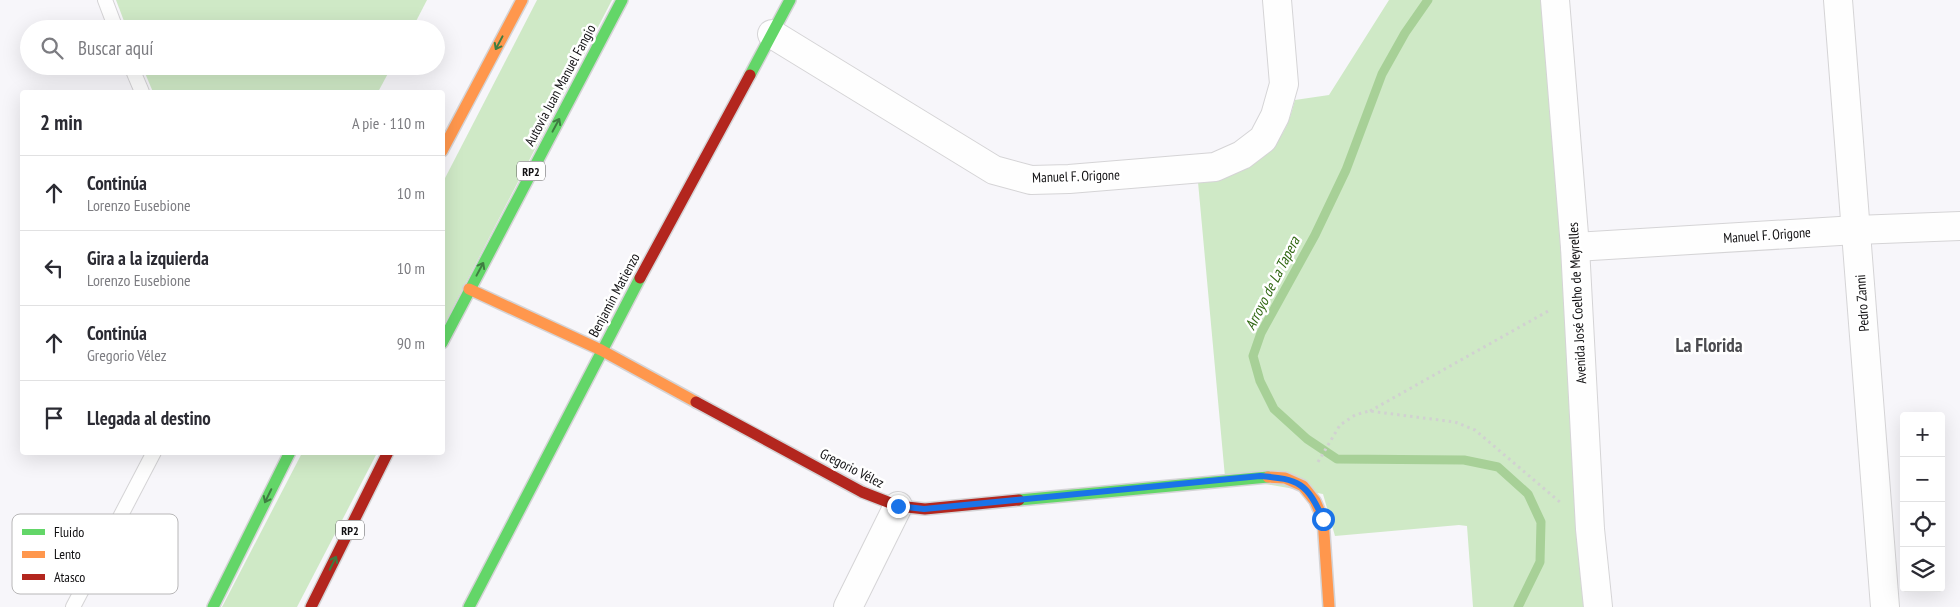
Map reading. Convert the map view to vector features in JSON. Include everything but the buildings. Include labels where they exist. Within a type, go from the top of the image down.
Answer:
[{"type":"main road","points":[[445,145],[522,0]]},
{"type":"main road","name":"Autovía Juan Manuel Fangio","points":[[445,337],[622,0]]},
{"type":"main road","name":"Benjamín Matienzo","points":[[469,607],[602,350],[790,0]]},
{"type":"main road","name":"Gregorio Vélez","points":[[470,289],[602,350],[862,492],[898,506],[924,509],[1260,476],[1285,478],[1303,486],[1315,501],[1323,519],[1329,607]]},
{"type":"main road","points":[[213,607],[289,455]]},
{"type":"main road","name":"RP2","points":[[311,607],[387,455]]},
{"type":"street","name":"Manuel F. Origone","points":[[772,34],[994,170],[1031,180],[1069,179],[1215,167],[1242,154],[1263,139],[1275,116],[1284,84],[1277,0]]},
{"type":"street","name":"Avenida José Coelho de Meyrelles","points":[[1555,0],[1574,247],[1590,529],[1598,607]]},
{"type":"street","name":"Pedro Zanni","points":[[1838,0],[1885,607]]},
{"type":"street","name":"Manuel F. Origone","points":[[1574,247],[1856,230],[1960,226]]},
{"type":"street","points":[[848,607],[898,506]]},
{"type":"lane","points":[[105,0],[113,20]]},
{"type":"lane","points":[[135,75],[141,90]]},
{"type":"lane","points":[[122,514],[152,455]]},
{"type":"lane","points":[[73,607],[80,594]]},
{"type":"path","points":[[1318,461],[1340,425],[1356,415],[1369,411],[1577,294]]},
{"type":"path","points":[[1369,411],[1455,422],[1474,430],[1590,529]]},
{"type":"green space","points":[[116,0],[427,0],[417,20],[124,20]]},
{"type":"green space","points":[[537,0],[612,0],[445,323],[445,178]]},
{"type":"green space","points":[[1389,0],[1544,0],[1591,607],[1473,607],[1467,526],[1459,525],[1335,536],[1323,494],[1225,477],[1198,182],[1250,161],[1268,150],[1283,133],[1295,100],[1329,95]]},
{"type":"green space","points":[[146,75],[387,75],[379,90],[152,90]]},
{"type":"green space","points":[[301,455],[376,455],[297,607],[222,607]]},
{"type":"waterway","name":"Arroyo de La Tapera","points":[[1428,0],[1405,33],[1382,74],[1346,170],[1315,235],[1261,333],[1253,356],[1260,381],[1274,409],[1307,439],[1337,459],[1464,460],[1498,467],[1528,494],[1541,522],[1540,562],[1518,607]]},
{"type":"traffic: fast","points":[[445,337],[622,0]]},
{"type":"traffic: fast","points":[[750,75],[790,0]]},
{"type":"traffic: fast","points":[[469,607],[640,278]]},
{"type":"traffic: fast","points":[[213,607],[289,455]]},
{"type":"traffic: fast","points":[[1019,500],[1268,477]]},
{"type":"traffic: slow","points":[[445,145],[522,0]]},
{"type":"traffic: slow","points":[[469,289],[601,350],[696,402]]},
{"type":"traffic: slow","points":[[1268,477],[1285,478],[1303,486],[1315,501],[1323,519],[1329,607]]},
{"type":"traffic: jam","points":[[640,278],[750,75]]},
{"type":"traffic: jam","points":[[696,402],[862,492],[898,506],[925,509],[1019,500]]},
{"type":"traffic: jam","points":[[311,607],[387,455]]},
{"type":"district","name":"La Florida","points":[[1709,345]]},
{"type":"route","points":[[898,506],[924,509],[1260,476],[1285,478],[1303,486],[1315,501],[1323,519]]}]
